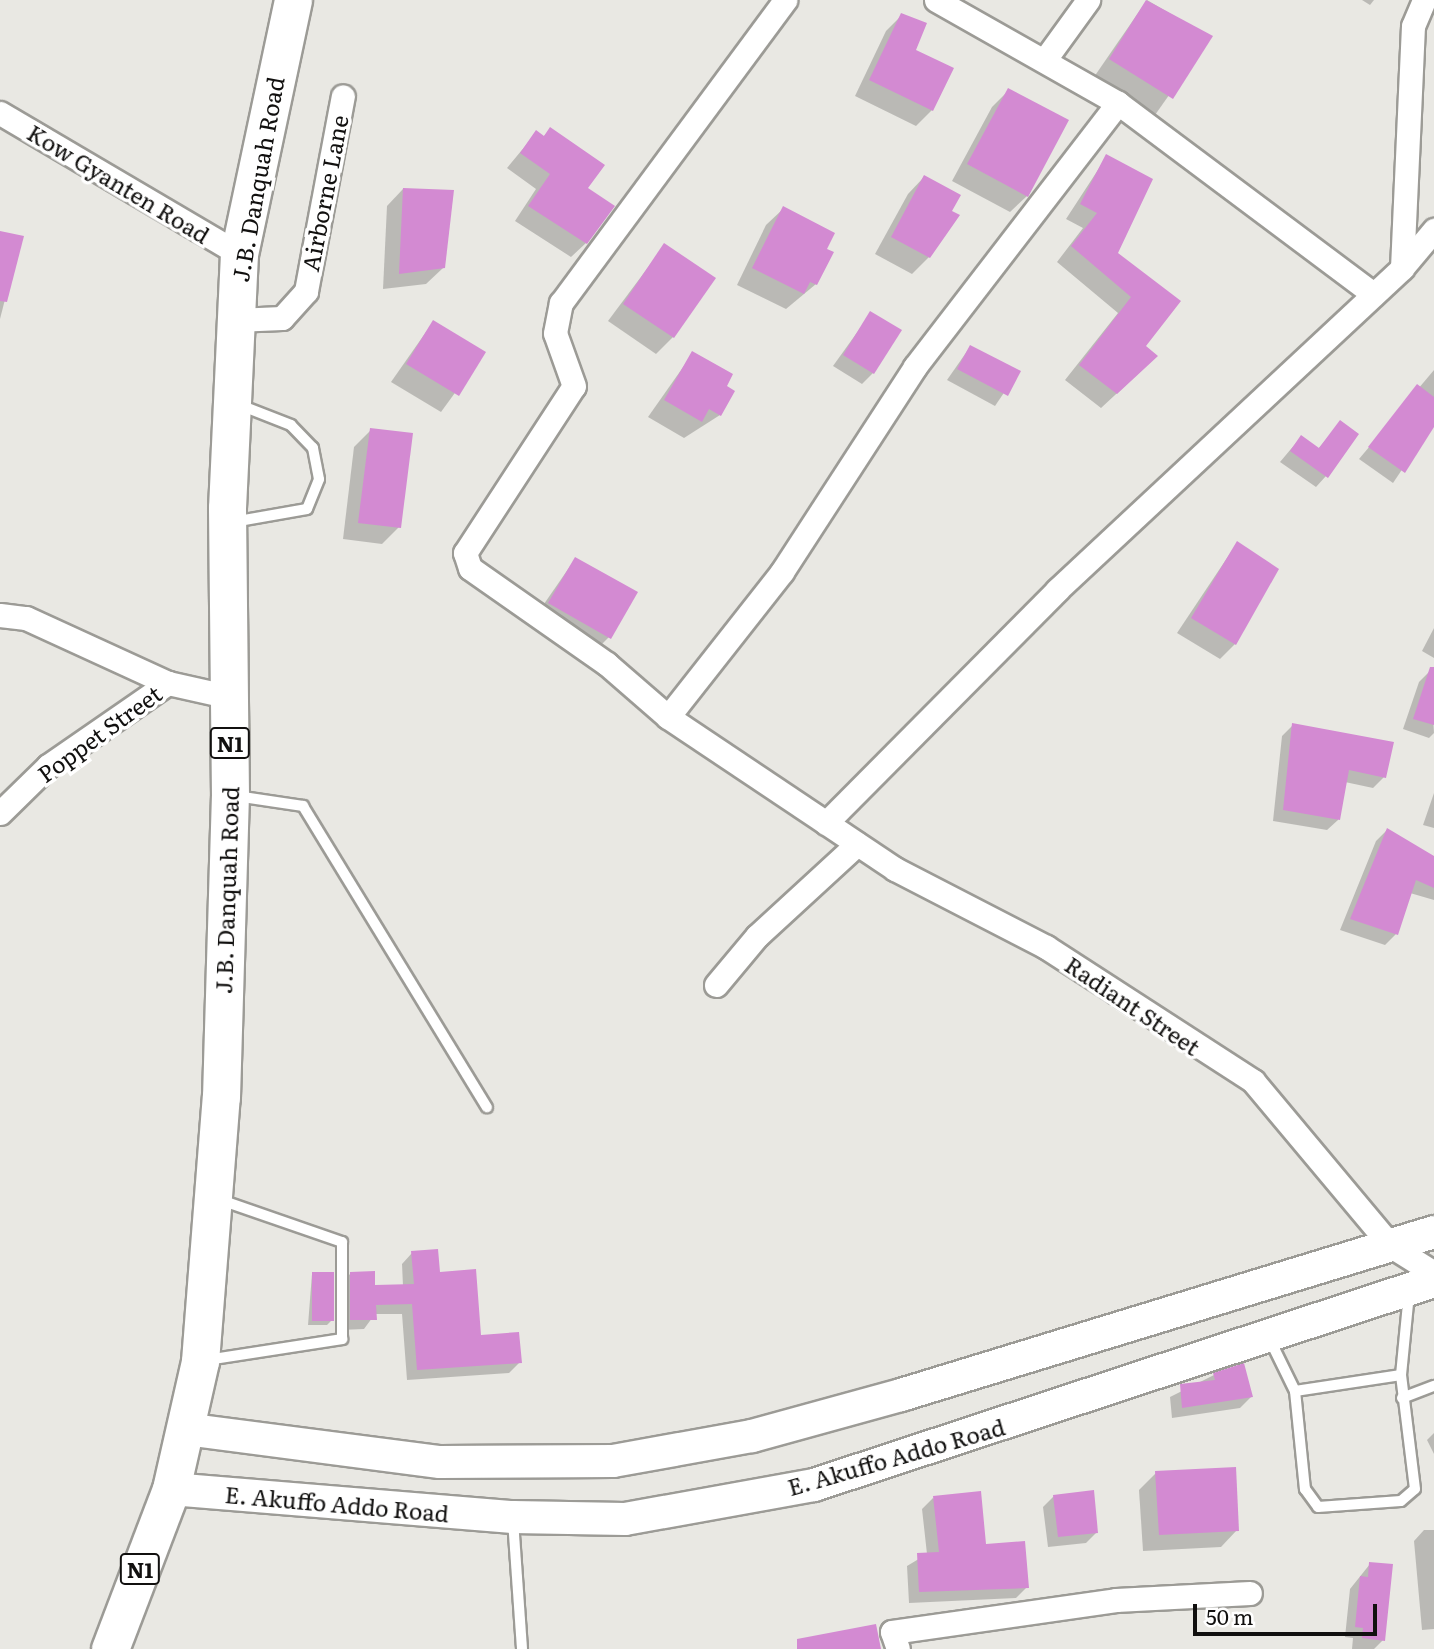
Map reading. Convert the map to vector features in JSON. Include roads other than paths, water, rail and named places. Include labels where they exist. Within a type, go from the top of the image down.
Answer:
[{"type":"highway","name":"J.B. Danquah Road","points":[[171,1489],[200,1361],[216,1198],[230,796],[227,522],[239,254],[293,0]]},
{"type":"highway","name":"N1","points":[[110,1649],[171,1489]]},
{"type":"main road","points":[[185,1429],[440,1462],[613,1461],[752,1436],[1156,1321],[1434,1232]]},
{"type":"main road","name":"E. Akuffo Addo Road","points":[[171,1489],[513,1517],[625,1519],[814,1485],[1268,1338],[1426,1282]]},
{"type":"street","name":"Radiant Street","points":[[785,0],[561,303],[555,332],[574,386],[465,553],[470,568],[607,664],[668,717],[857,844],[1046,947],[1253,1081],[1391,1246],[1426,1282]]},
{"type":"street","points":[[936,0],[1046,58],[1118,103],[1373,294]]},
{"type":"street","points":[[1046,58],[1088,0]]},
{"type":"street","points":[[1402,268],[1413,26],[1424,0]]},
{"type":"street","name":"Airborne Lane","points":[[235,320],[282,318],[306,292],[343,96]]},
{"type":"street","points":[[668,717],[782,572],[915,367],[1118,103]]},
{"type":"street","name":"Kow Gyanten Road","points":[[0,113],[239,254]]},
{"type":"street","points":[[826,822],[1057,590],[1402,268],[1434,230]]},
{"type":"street","points":[[0,615],[26,618],[168,682],[230,697]]},
{"type":"street","name":"Poppet Street","points":[[0,813],[48,766],[168,682]]},
{"type":"street","points":[[716,985],[757,936],[857,844]]},
{"type":"street","points":[[898,1649],[892,1632],[1116,1601],[1250,1593]]},
{"type":"lane","points":[[227,522],[307,509],[319,479],[313,448],[290,425],[231,401]]},
{"type":"lane","points":[[230,796],[303,806],[487,1107]]},
{"type":"lane","points":[[200,1361],[342,1339],[342,1242],[216,1198]]},
{"type":"lane","points":[[1268,1338],[1295,1391],[1305,1489],[1318,1507],[1410,1497],[1415,1489],[1401,1376],[1426,1282]]},
{"type":"lane","points":[[1295,1391],[1401,1376]]},
{"type":"lane","points":[[1402,1398],[1434,1386]]},
{"type":"lane","points":[[513,1517],[522,1649]]}]
